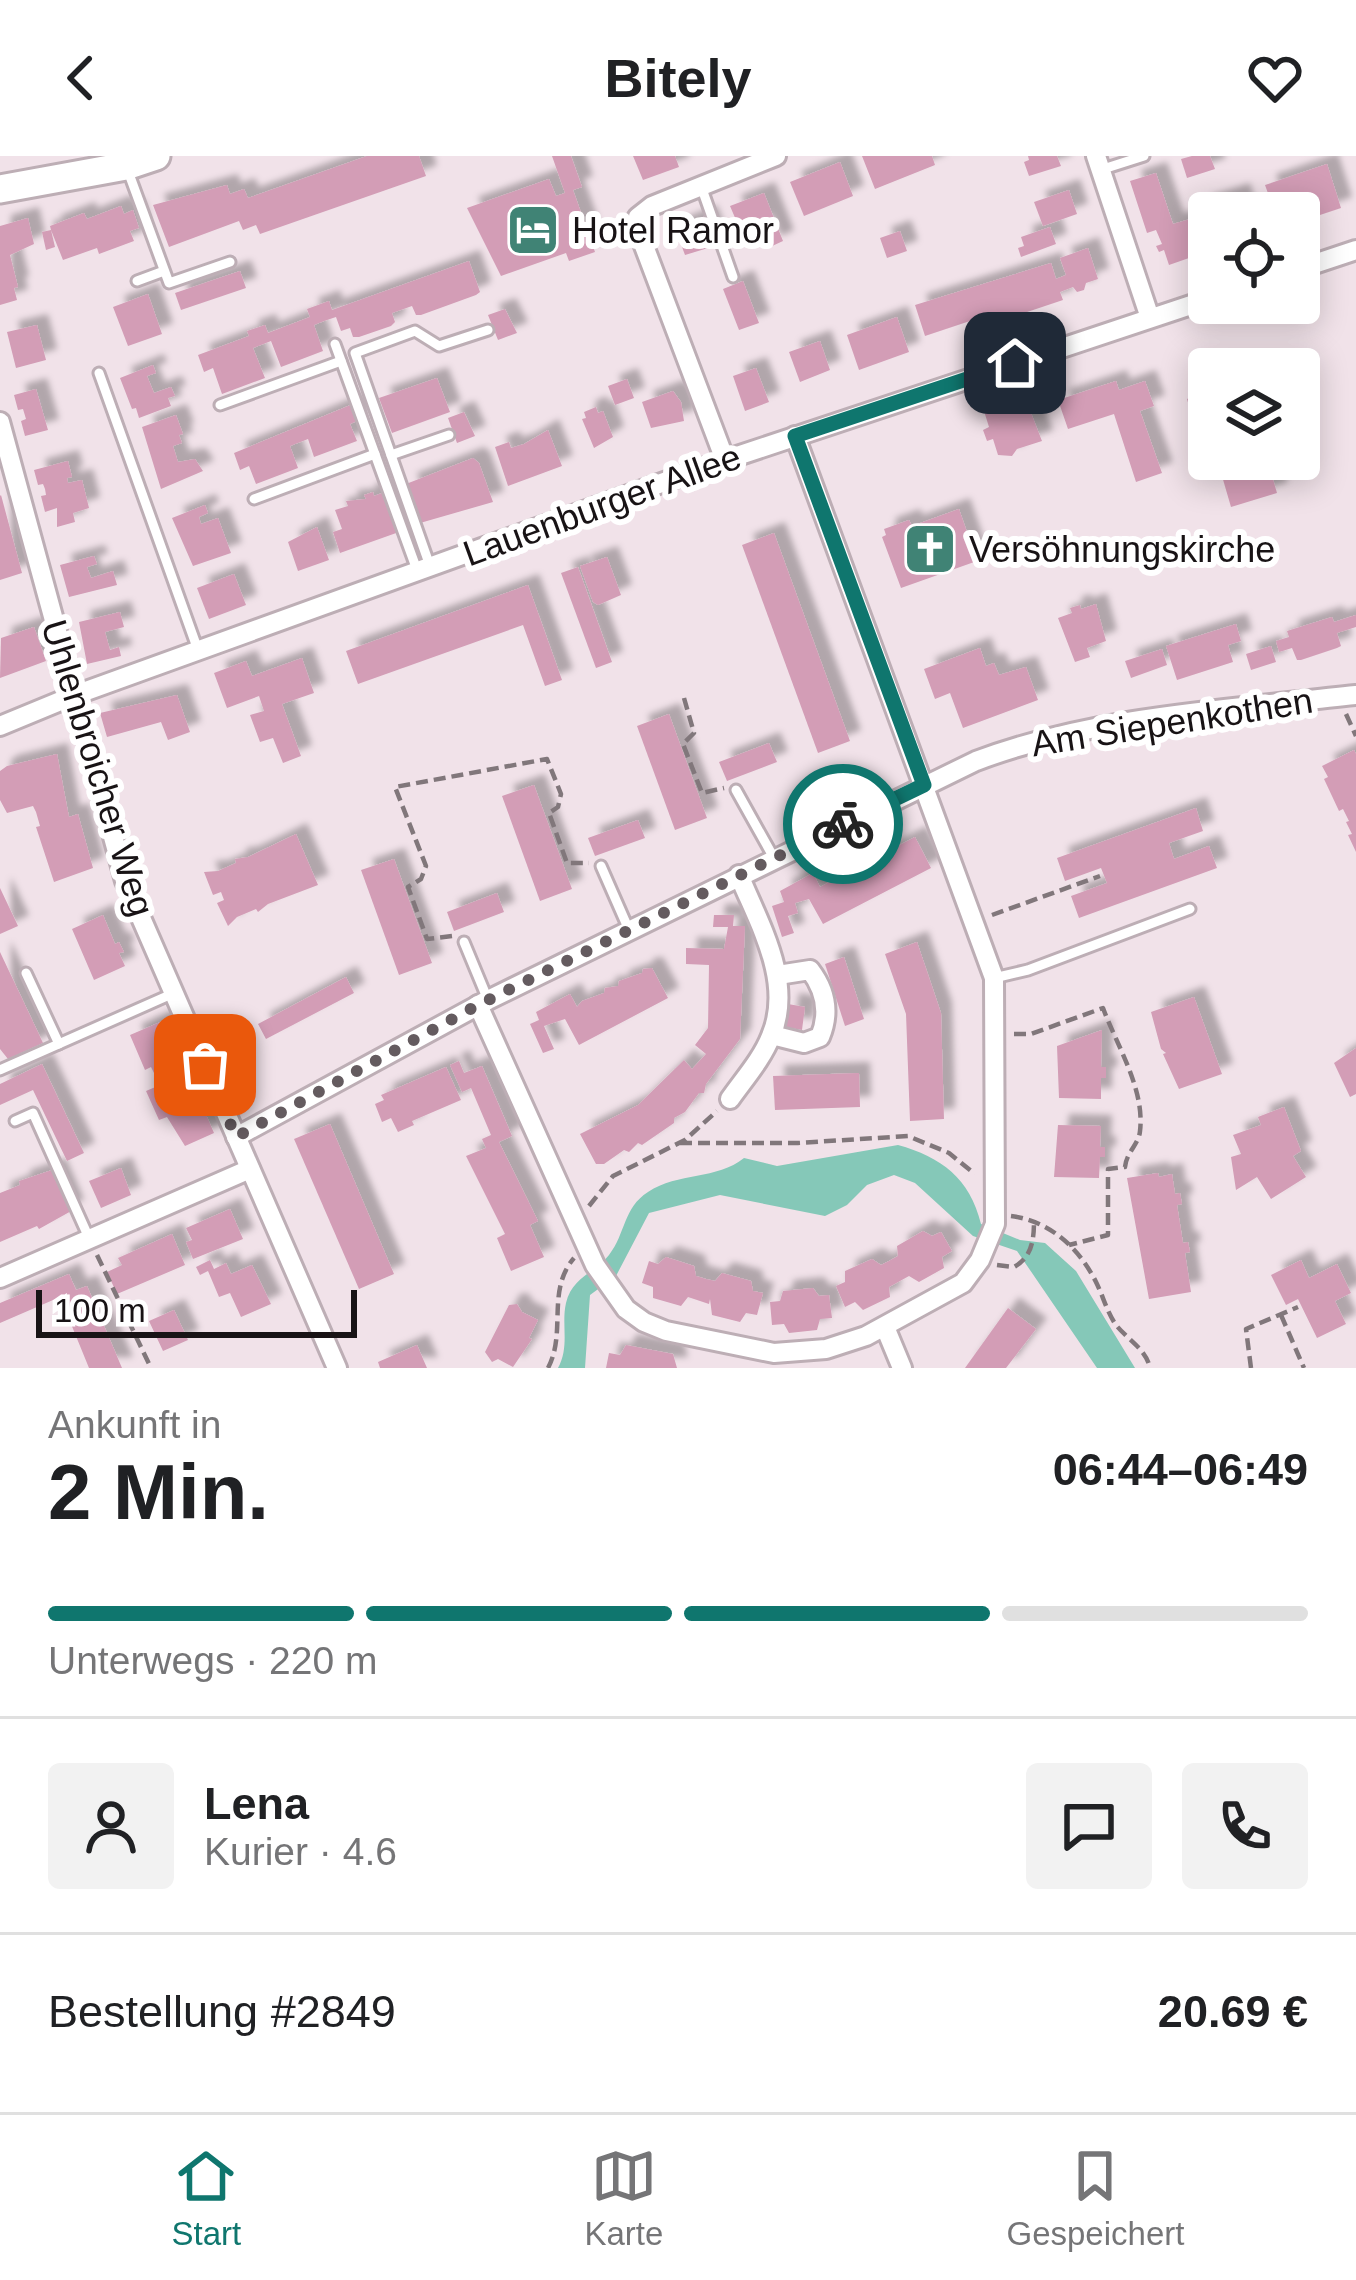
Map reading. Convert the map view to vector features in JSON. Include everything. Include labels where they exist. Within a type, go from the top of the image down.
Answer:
[{"type":"main road","points":[[0,189],[156,156]]},
{"type":"street","points":[[725,460],[641,238],[638,218],[652,206],[776,156]]},
{"type":"street","points":[[1098,163],[1150,318]]},
{"type":"street","points":[[1320,261],[1356,250]]},
{"type":"street","name":"Lauenburger Allee","points":[[0,726],[75,694],[725,460],[1188,305]]},
{"type":"street","name":"Uhlenbroicher Weg","points":[[0,423],[125,881],[337,1368]]},
{"type":"street","points":[[483,1003],[587,1246],[607,1284],[626,1309],[644,1322],[666,1331],[774,1353],[826,1349],[885,1327],[963,1282],[986,1250],[995,1220],[994,978],[795,436]]},
{"type":"street","name":"Am Siepenkothen","points":[[236,1137],[483,1003],[773,858],[924,785],[1018,746],[1235,708],[1356,694]]},
{"type":"street","points":[[730,1099],[772,1036],[778,975],[739,875]]},
{"type":"street","points":[[772,1036],[804,1043],[820,1037],[827,1021],[819,982],[809,970],[778,975]]},
{"type":"street","points":[[0,1278],[250,1169]]},
{"type":"street","points":[[885,1327],[902,1368]]},
{"type":"lane","points":[[1098,163],[1144,156]]},
{"type":"lane","points":[[126,166],[169,283],[230,262]]},
{"type":"lane","points":[[701,186],[733,277]]},
{"type":"lane","points":[[137,281],[164,271]]},
{"type":"lane","points":[[424,568],[355,353],[415,331],[440,346],[488,330]]},
{"type":"lane","points":[[335,344],[424,568]]},
{"type":"lane","points":[[220,406],[341,361]]},
{"type":"lane","points":[[99,373],[198,650]]},
{"type":"lane","points":[[391,455],[448,435]]},
{"type":"lane","points":[[254,499],[375,454]]},
{"type":"lane","points":[[736,790],[773,858]]},
{"type":"lane","points":[[601,866],[629,930]]},
{"type":"lane","points":[[994,978],[1028,970],[1190,909]]},
{"type":"lane","points":[[464,942],[483,1003]]},
{"type":"lane","points":[[26,973],[59,1044]]},
{"type":"lane","points":[[0,1070],[173,993]]},
{"type":"lane","points":[[15,1121],[33,1113],[89,1239]]},
{"type":"path","points":[[684,698],[694,733],[683,744],[702,793],[736,790]]},
{"type":"path","points":[[464,942],[451,935],[427,939],[408,887],[421,879],[426,866],[395,787],[547,759],[560,794],[558,807],[549,813],[567,863],[601,866]]},
{"type":"path","points":[[974,922],[1100,876]]},
{"type":"path","points":[[996,1034],[1030,1034],[1103,1008],[1134,1079],[1141,1134],[1125,1167],[1108,1169],[1108,1235],[1069,1245]]},
{"type":"path","points":[[548,1368],[557,1343],[559,1279],[587,1246],[594,1196],[613,1176],[680,1143],[730,1099]]},
{"type":"path","points":[[680,1143],[798,1143],[908,1136],[949,1153],[976,1175],[994,1178]]},
{"type":"path","points":[[995,1220],[1034,1220],[1069,1245],[1095,1279],[1114,1322],[1148,1357],[1150,1368]]},
{"type":"path","points":[[1022,1263],[1033,1240],[1034,1220]]},
{"type":"path","points":[[89,1239],[151,1368]]},
{"type":"path","points":[[1251,1368],[1246,1329],[1298,1307]]},
{"type":"path","points":[[1281,1315],[1304,1368]]},
{"type":"shaded area","points":[[898,1145],[928,1156],[951,1172],[969,1194],[981,1224],[1020,1240],[1045,1243],[1076,1271],[1135,1368],[1097,1368],[1017,1251],[973,1236],[915,1183],[894,1175],[867,1185],[847,1205],[825,1216],[720,1195],[649,1213],[616,1276],[590,1295],[585,1368],[558,1368],[569,1294],[609,1255],[629,1213],[648,1192],[672,1181],[722,1170],[744,1158],[777,1166]]},
{"type":"building","points":[[367,156],[419,156],[426,176],[260,234],[256,225],[243,230],[239,221],[169,247],[153,205],[227,185],[230,194],[244,189],[248,198]]},
{"type":"building","name":"Hotel Ramor","points":[[552,156],[571,156],[582,187],[573,190],[595,252],[569,261],[566,253],[501,276],[467,208],[549,179],[556,196],[565,193]]},
{"type":"building","points":[[633,156],[675,156],[679,167],[643,180]]},
{"type":"building","points":[[862,156],[932,156],[935,165],[875,189]]},
{"type":"building","points":[[1028,156],[1057,156],[1061,166],[1029,176],[1024,162]]},
{"type":"building","points":[[1210,156],[1215,169],[1187,178],[1181,159]]},
{"type":"building","points":[[840,162],[853,196],[804,216],[790,182]]},
{"type":"building","points":[[1327,164],[1341,208],[1320,215],[1320,192],[1268,192],[1265,185]]},
{"type":"building","points":[[1156,173],[1173,224],[1188,220],[1188,258],[1169,265],[1164,250],[1159,252],[1156,246],[1162,244],[1156,230],[1147,233],[1130,181]]},
{"type":"building","points":[[1069,190],[1077,214],[1043,226],[1034,202]]},
{"type":"building","points":[[764,193],[783,241],[770,247],[761,225],[742,234],[730,206]]},
{"type":"building","points":[[121,206],[124,214],[133,210],[139,228],[130,231],[134,241],[63,260],[50,226]]},
{"type":"building","points":[[706,216],[718,245],[685,255],[675,228]]},
{"type":"building","points":[[28,218],[34,244],[10,255],[17,300],[0,305],[0,226]]},
{"type":"building","points":[[1050,227],[1056,244],[1021,257],[1021,237]]},
{"type":"building","points":[[51,230],[55,247],[46,250],[42,232]]},
{"type":"building","points":[[900,231],[907,251],[887,258],[880,238]]},
{"type":"building","points":[[1088,248],[1098,279],[1086,283],[1084,290],[1077,292],[1073,287],[1060,292],[1063,300],[988,325],[985,316],[925,336],[915,305],[1051,263],[1056,279],[1066,275],[1060,258]]},
{"type":"building","points":[[469,261],[480,292],[476,295],[421,315],[412,306],[392,313],[395,322],[391,326],[359,337],[353,337],[350,328],[341,331],[336,317],[324,321],[314,325],[323,351],[281,367],[271,341],[253,348],[265,378],[222,394],[213,368],[204,372],[198,355],[249,336],[247,331],[265,325],[268,333],[310,317],[307,309],[329,301],[332,310]]},
{"type":"building","points":[[240,271],[246,288],[181,310],[175,293]]},
{"type":"building","points":[[743,281],[759,323],[739,330],[723,289]]},
{"type":"building","points":[[148,294],[162,334],[128,346],[113,307]]},
{"type":"building","points":[[505,309],[517,333],[498,340],[488,315]]},
{"type":"building","points":[[897,317],[909,352],[859,370],[847,335]]},
{"type":"building","points":[[37,325],[46,360],[16,368],[7,332]]},
{"type":"building","points":[[820,341],[830,370],[800,382],[789,352]]},
{"type":"building","points":[[153,365],[156,373],[147,376],[154,393],[171,387],[175,396],[168,398],[171,406],[139,418],[120,378]]},
{"type":"building","points":[[756,368],[769,402],[745,411],[733,376]]},
{"type":"building","points":[[437,378],[450,412],[392,433],[379,398]]},
{"type":"building","points":[[627,379],[634,398],[615,405],[608,386]]},
{"type":"building","points":[[1116,381],[1119,390],[1145,381],[1154,406],[1140,411],[1162,473],[1136,482],[1114,414],[1068,429],[1058,400]]},
{"type":"building","points":[[36,389],[48,430],[25,436],[21,421],[26,419],[14,395]]},
{"type":"building","points":[[673,391],[681,402],[684,421],[651,428],[642,402]]},
{"type":"building","points":[[1027,397],[1042,441],[1017,449],[1012,456],[998,455],[993,439],[987,441],[983,430],[989,427],[984,411]]},
{"type":"building","points":[[353,404],[359,420],[350,424],[357,441],[314,457],[308,439],[290,446],[298,468],[256,484],[249,466],[240,470],[234,453]]},
{"type":"building","points":[[596,407],[598,413],[603,411],[613,437],[594,448],[582,419],[584,412]]},
{"type":"building","points":[[464,412],[475,436],[457,443],[448,418]]},
{"type":"building","points":[[176,415],[183,434],[179,435],[182,443],[173,446],[178,462],[195,459],[203,471],[161,489],[142,427]]},
{"type":"building","points":[[548,430],[562,466],[508,486],[495,447],[524,444]]},
{"type":"building","points":[[473,458],[493,502],[420,523],[406,484]]},
{"type":"building","points":[[68,461],[72,477],[67,478],[68,483],[82,480],[89,508],[73,513],[75,522],[57,527],[57,508],[45,512],[41,496],[46,495],[45,489],[38,485],[34,470]]},
{"type":"building","points":[[1223,480],[1273,480],[1277,493],[1231,507]]},
{"type":"building","points":[[373,492],[374,496],[385,492],[399,532],[340,553],[333,532],[342,529],[335,510]]},
{"type":"building","points":[[0,496],[22,573],[0,580]]},
{"type":"building","points":[[205,505],[208,513],[199,517],[201,524],[218,518],[231,553],[193,566],[172,518]]},
{"type":"building","name":"Versöhnungskirche","points":[[959,509],[977,561],[901,588],[882,537],[884,529],[909,520],[912,526]]},
{"type":"building","points":[[317,527],[329,560],[298,571],[288,542]]},
{"type":"building","points":[[774,533],[850,741],[818,753],[742,545]]},
{"type":"building","points":[[94,556],[97,564],[87,567],[91,578],[113,571],[117,585],[69,597],[60,565]]},
{"type":"building","points":[[607,557],[621,595],[598,605],[580,566]]},
{"type":"building","points":[[578,567],[612,662],[596,668],[561,573]]},
{"type":"building","points":[[234,574],[246,605],[209,619],[197,588]]},
{"type":"building","points":[[528,585],[562,680],[545,686],[523,625],[358,684],[346,651]]},
{"type":"building","points":[[1096,604],[1106,641],[1087,648],[1090,657],[1075,662],[1058,618],[1072,613],[1070,608]]},
{"type":"building","points":[[120,612],[124,627],[105,632],[110,650],[119,647],[121,656],[87,664],[79,622]]},
{"type":"building","points":[[1356,615],[1356,627],[1337,633],[1341,646],[1337,648],[1301,660],[1292,648],[1279,652],[1276,641],[1289,637],[1287,631]]},
{"type":"building","points":[[1236,624],[1241,641],[1228,645],[1233,662],[1177,680],[1166,646]]},
{"type":"building","points":[[34,627],[46,661],[0,678],[1,638]]},
{"type":"building","points":[[1271,646],[1276,662],[1251,670],[1246,654]]},
{"type":"building","points":[[980,648],[986,666],[994,663],[999,675],[1026,667],[1038,700],[963,728],[950,693],[935,699],[924,669]]},
{"type":"building","points":[[1162,649],[1167,665],[1131,678],[1125,661]]},
{"type":"building","points":[[302,658],[314,693],[282,704],[301,756],[283,763],[273,738],[260,742],[250,715],[264,711],[259,696],[227,708],[214,673],[246,661],[252,676]]},
{"type":"building","points":[[177,695],[190,732],[168,740],[161,722],[107,737],[100,713]]},
{"type":"building","points":[[669,714],[707,818],[675,830],[637,726]]},
{"type":"building","points":[[769,743],[777,762],[727,781],[719,762]]},
{"type":"building","points":[[1354,750],[1356,852],[1348,835],[1352,834],[1349,821],[1343,809],[1339,811],[1322,766]]},
{"type":"building","points":[[57,754],[69,817],[78,814],[93,868],[54,882],[36,827],[40,826],[36,812],[33,806],[7,813],[0,800],[0,771]]},
{"type":"building","points":[[534,785],[572,889],[540,901],[502,796]]},
{"type":"building","points":[[1196,808],[1203,831],[1169,843],[1174,859],[1209,846],[1217,868],[1079,918],[1071,896],[1107,883],[1101,868],[1065,881],[1057,858]]},
{"type":"building","points":[[638,820],[645,838],[595,856],[588,838]]},
{"type":"building","points":[[296,834],[318,885],[237,917],[228,926],[217,903],[224,900],[221,892],[213,895],[204,872],[218,871]]},
{"type":"building","points":[[915,837],[931,868],[823,924],[809,899],[795,903],[798,913],[788,916],[794,933],[782,937],[772,906],[784,902],[780,891],[813,873],[820,887]]},
{"type":"building","points":[[394,859],[432,963],[399,975],[361,870]]},
{"type":"building","points":[[0,888],[18,926],[0,934]]},
{"type":"building","points":[[497,893],[504,912],[454,931],[447,912]]},
{"type":"building","points":[[103,915],[115,944],[119,942],[124,952],[119,953],[125,966],[94,980],[72,929]]},
{"type":"building","points":[[714,915],[734,915],[733,926],[745,926],[740,1039],[704,1093],[674,1123],[629,1152],[596,1164],[580,1134],[638,1105],[684,1060],[692,1069],[706,1054],[695,1045],[708,1028],[709,965],[686,964],[686,948],[724,949],[728,927],[713,927]]},
{"type":"building","points":[[917,942],[941,1013],[944,1119],[910,1121],[906,1014],[885,954]]},
{"type":"building","points":[[0,952],[43,1043],[8,1059],[0,1049]]},
{"type":"building","points":[[844,957],[864,1019],[845,1026],[825,964]]},
{"type":"building","points":[[652,968],[668,998],[579,1045],[565,1019],[544,1026],[554,1049],[543,1053],[530,1024],[539,1020],[536,1012],[570,994],[577,1007],[605,988]]},
{"type":"building","points":[[346,977],[354,993],[266,1039],[258,1024]]},
{"type":"building","points":[[1194,997],[1222,1074],[1179,1089],[1151,1012]]},
{"type":"building","points":[[788,1004],[805,1007],[802,1030],[785,1027]]},
{"type":"building","points":[[165,1020],[214,1133],[185,1146],[167,1117],[159,1120],[146,1091],[160,1085],[151,1067],[145,1070],[130,1035]]},
{"type":"building","points":[[1102,1030],[1101,1067],[1106,1067],[1106,1078],[1101,1078],[1101,1099],[1059,1098],[1057,1046]]},
{"type":"building","points":[[1356,1048],[1356,1094],[1350,1097],[1334,1063]]},
{"type":"building","points":[[459,1061],[464,1073],[482,1066],[512,1136],[499,1142],[538,1221],[530,1225],[544,1257],[511,1271],[497,1238],[505,1234],[466,1156],[486,1148],[482,1139],[491,1135],[471,1088],[462,1092],[450,1065]]},
{"type":"building","points":[[42,1064],[84,1153],[67,1161],[33,1090],[0,1105],[0,1084]]},
{"type":"building","points":[[446,1067],[461,1100],[398,1132],[391,1118],[382,1122],[375,1104],[384,1100],[381,1095]]},
{"type":"building","points":[[859,1073],[860,1107],[775,1110],[773,1076]]},
{"type":"building","points":[[1284,1107],[1301,1151],[1293,1156],[1306,1177],[1271,1199],[1257,1177],[1236,1190],[1231,1157],[1241,1154],[1233,1135],[1261,1125],[1258,1117]]},
{"type":"building","points":[[330,1124],[394,1274],[359,1289],[294,1139]]},
{"type":"building","points":[[1058,1125],[1101,1126],[1100,1147],[1105,1147],[1105,1157],[1100,1157],[1099,1178],[1054,1177]]},
{"type":"building","points":[[121,1168],[131,1195],[101,1208],[89,1181]]},
{"type":"building","points":[[55,1169],[73,1210],[39,1229],[0,1242],[0,1193]]},
{"type":"building","points":[[1158,1173],[1159,1177],[1172,1174],[1175,1194],[1180,1193],[1182,1204],[1177,1205],[1183,1243],[1188,1242],[1190,1252],[1185,1253],[1191,1292],[1149,1299],[1127,1178]]},
{"type":"building","points":[[230,1209],[243,1239],[193,1259],[186,1228]]},
{"type":"building","points":[[923,1231],[932,1236],[941,1232],[952,1251],[942,1257],[944,1268],[919,1282],[909,1276],[889,1287],[890,1297],[863,1310],[855,1302],[845,1307],[836,1286],[845,1282],[845,1271],[872,1259],[881,1265],[889,1261],[898,1256],[897,1246]]},
{"type":"building","points":[[172,1234],[185,1265],[117,1294],[107,1272],[122,1265],[118,1258]]},
{"type":"building","points":[[666,1257],[694,1266],[696,1276],[706,1279],[715,1281],[722,1273],[751,1281],[753,1291],[763,1293],[757,1315],[746,1313],[740,1322],[712,1315],[710,1299],[709,1304],[688,1297],[681,1306],[653,1298],[653,1287],[642,1283],[649,1261],[658,1264]]},
{"type":"building","points":[[210,1260],[214,1269],[226,1263],[231,1274],[252,1265],[271,1304],[241,1317],[230,1293],[219,1297],[208,1271],[200,1275],[196,1267]]},
{"type":"building","points":[[1301,1260],[1309,1278],[1337,1264],[1351,1293],[1335,1301],[1346,1324],[1317,1338],[1298,1299],[1286,1305],[1271,1275]]},
{"type":"building","points":[[69,1274],[76,1290],[87,1286],[122,1368],[89,1368],[60,1297],[0,1323],[0,1303]]},
{"type":"building","points":[[813,1288],[819,1296],[829,1295],[832,1318],[820,1319],[817,1330],[789,1333],[784,1324],[772,1325],[770,1302],[780,1301],[783,1291]]},
{"type":"building","points":[[517,1304],[538,1320],[532,1339],[513,1367],[498,1359],[492,1362],[485,1352],[509,1305]]},
{"type":"building","points":[[1008,1308],[1036,1329],[1006,1368],[965,1368]]},
{"type":"building","points":[[174,1310],[188,1340],[163,1351],[149,1321]]},
{"type":"building","points":[[417,1345],[427,1368],[380,1368],[378,1362]]},
{"type":"building","points":[[626,1345],[673,1354],[677,1368],[606,1368],[609,1353],[620,1355]]},
{"type":"way so far","points":[[205,1065],[236,1137],[478,1005],[843,824]]},
{"type":"place","name":"Hotel Ramor","points":[[533,230]]},
{"type":"place","name":"Versöhnungskirche","points":[[930,549]]},
{"type":"route","points":[[843,824],[924,785],[795,436],[1015,363]]}]
